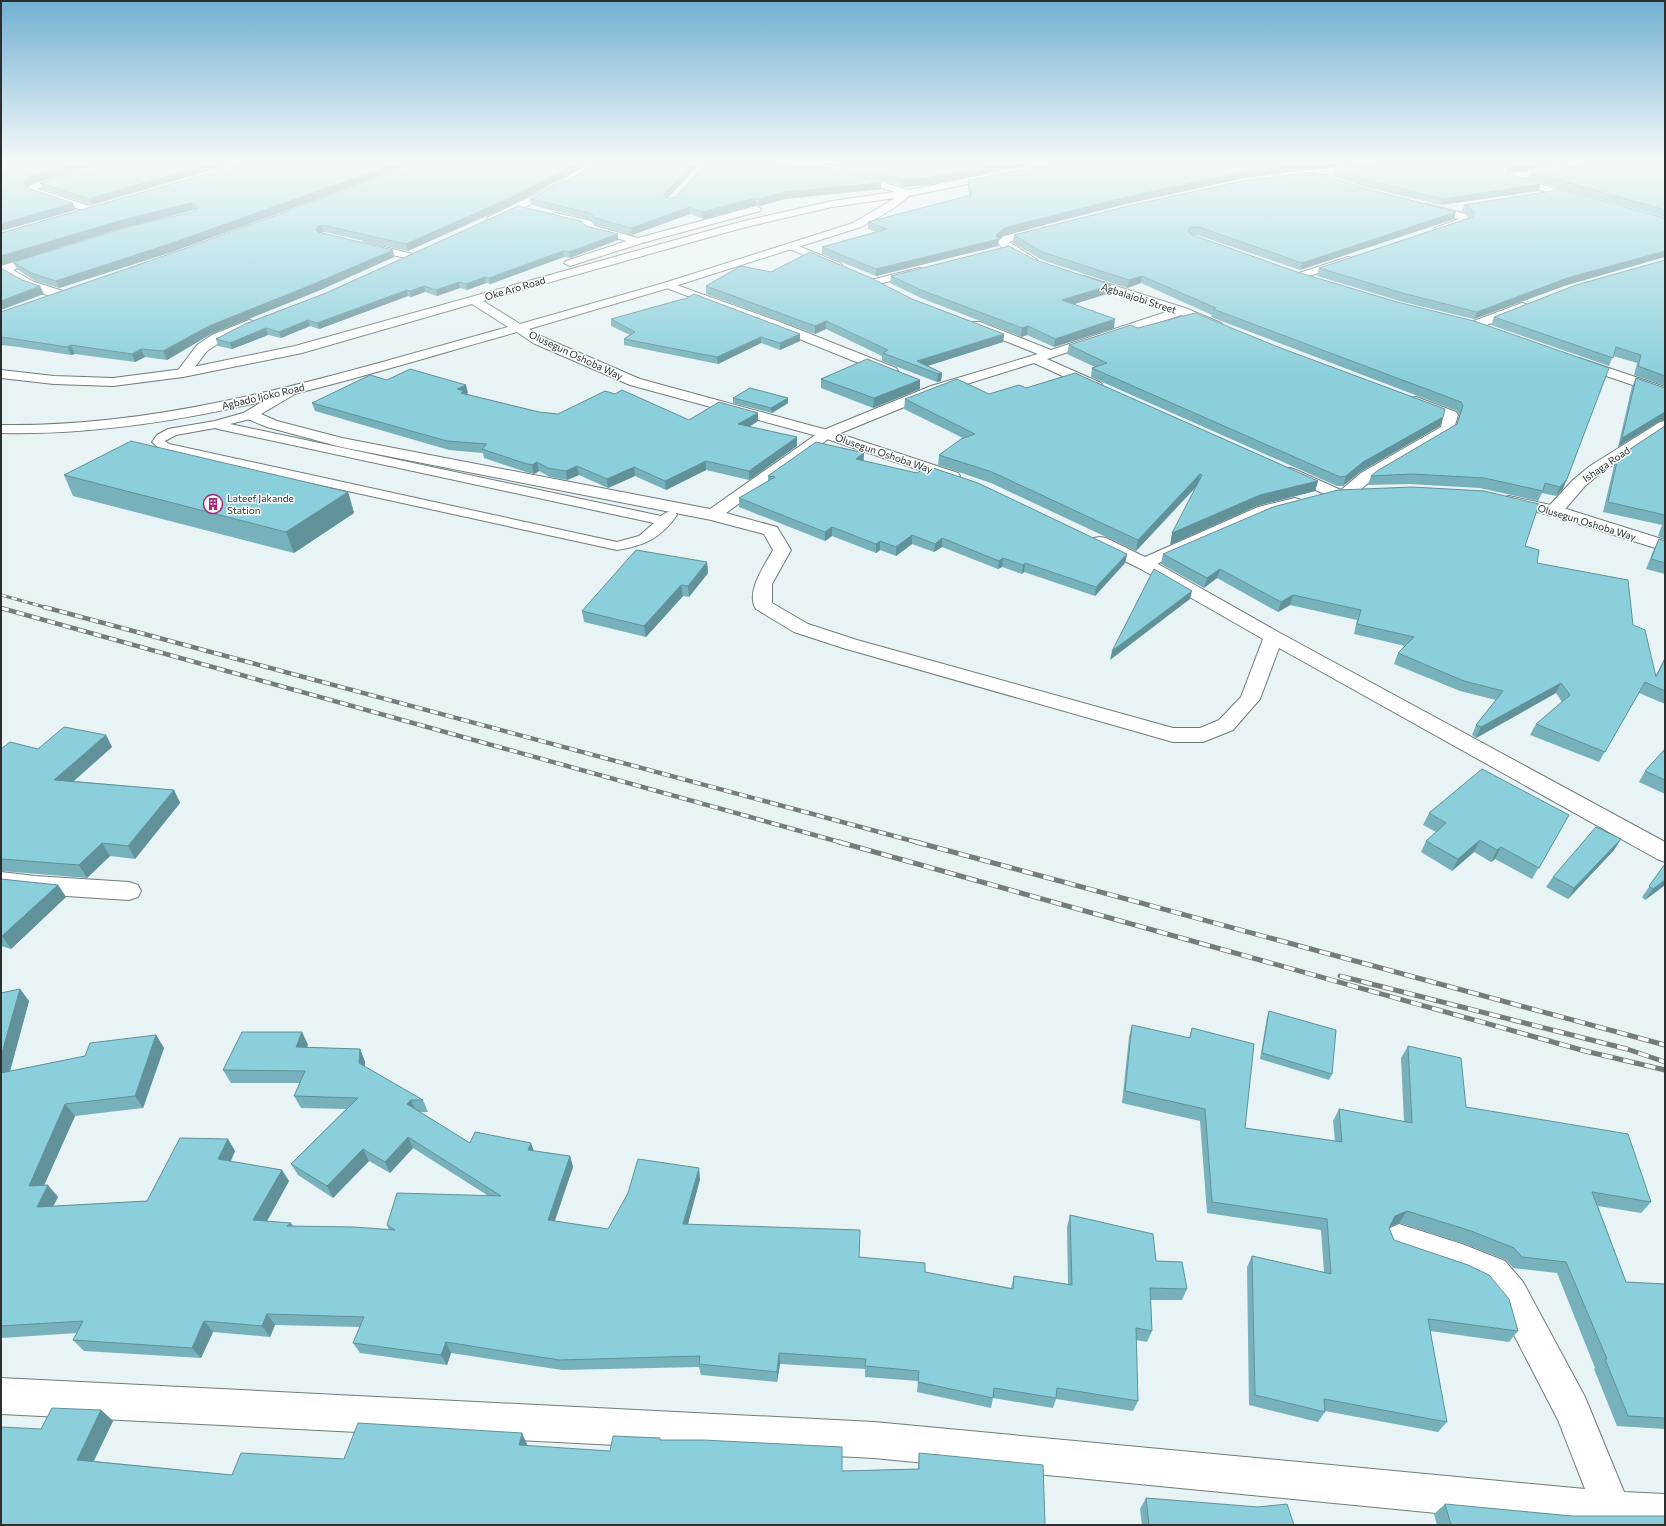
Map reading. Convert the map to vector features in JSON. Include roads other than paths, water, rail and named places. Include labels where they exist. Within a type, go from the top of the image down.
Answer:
[{"type":"street","points":[[613,234],[638,241]]},
{"type":"street","points":[[570,263],[663,234]]},
{"type":"street","name":"Oke Aro Road","points":[[473,300],[707,234]]},
{"type":"street","name":"Oke Aro Road","points":[[519,328],[668,286],[826,234]]},
{"type":"street","points":[[1023,234],[1008,238],[1002,242],[1009,248],[1044,266]]},
{"type":"street","points":[[355,243],[412,254],[395,262]]},
{"type":"street","points":[[791,246],[846,269]]},
{"type":"street","points":[[994,252],[1009,248]]},
{"type":"street","points":[[46,299],[63,292],[30,284],[4,270],[50,254]]},
{"type":"street","points":[[1300,276],[1360,256]]},
{"type":"street","points":[[888,289],[871,280],[927,269]]},
{"type":"street","points":[[1286,271],[1322,282]]},
{"type":"street","name":"Agbalajobi Street","points":[[1072,275],[1181,311],[1231,331]]},
{"type":"street","points":[[668,286],[776,325],[900,374]]},
{"type":"street","points":[[1,374],[54,380],[114,382],[183,373],[297,350],[473,300]]},
{"type":"street","name":"Olusegun Oshoba Way","points":[[473,300],[538,340],[635,382],[826,434],[966,481]]},
{"type":"street","points":[[1475,325],[1532,303]]},
{"type":"street","points":[[713,515],[826,434],[936,389],[1052,354],[1181,311]]},
{"type":"street","points":[[183,373],[202,348],[217,338],[257,321]]},
{"type":"street","points":[[1460,321],[1490,330]]},
{"type":"street","points":[[966,322],[1052,354]]},
{"type":"street","name":"Agbado Ijoko Road","points":[[1,429],[45,430],[169,417],[290,391],[519,328]]},
{"type":"street","points":[[1035,359],[1106,391]]},
{"type":"street","points":[[1570,359],[1665,392]]},
{"type":"street","points":[[921,383],[936,389]]},
{"type":"street","points":[[250,415],[290,391]]},
{"type":"street","points":[[1341,493],[1367,476],[1448,429],[1450,415],[1406,398]]},
{"type":"street","points":[[250,415],[272,424],[341,442],[676,509],[713,515],[770,531],[782,550],[763,584],[763,605],[801,628],[850,644],[1173,735],[1203,735],[1226,725],[1250,699],[1273,637]]},
{"type":"street","name":"Ishaga Road","points":[[1554,510],[1579,483],[1596,469],[1665,425]]},
{"type":"street","points":[[1278,467],[1341,493]]},
{"type":"street","points":[[1145,564],[1264,511],[1310,499],[1341,493],[1370,492]]},
{"type":"street","name":"Olusegun Oshoba Way","points":[[1495,498],[1554,510],[1665,546]]},
{"type":"street","points":[[1089,537],[1145,564],[1273,637],[1665,853]]},
{"type":"street","points":[[1,882],[128,891]]},
{"type":"street","points":[[1399,1240],[1462,1260],[1493,1273],[1511,1294],[1572,1410],[1612,1511]]},
{"type":"street","points":[[1,1396],[874,1440],[1612,1511],[1665,1513]]},
{"type":"lane","points":[[250,415],[216,424],[172,432],[160,438],[158,442],[165,447],[617,546],[635,544],[645,540],[676,509]]},
{"type":"lane","points":[[216,424],[664,521]]},
{"type":"railway","points":[[1,595],[48,608]]},
{"type":"railway","points":[[44,607],[920,843]]},
{"type":"railway","points":[[1,608],[843,843]]},
{"type":"railway","points":[[839,842],[1585,1051],[1665,1070]]},
{"type":"railway","points":[[916,842],[1665,1045]]},
{"type":"railway","points":[[1340,976],[1627,1049],[1665,1062]]},
{"type":"place","name":"Lateef Jakande Station","points":[[213,504]]}]
